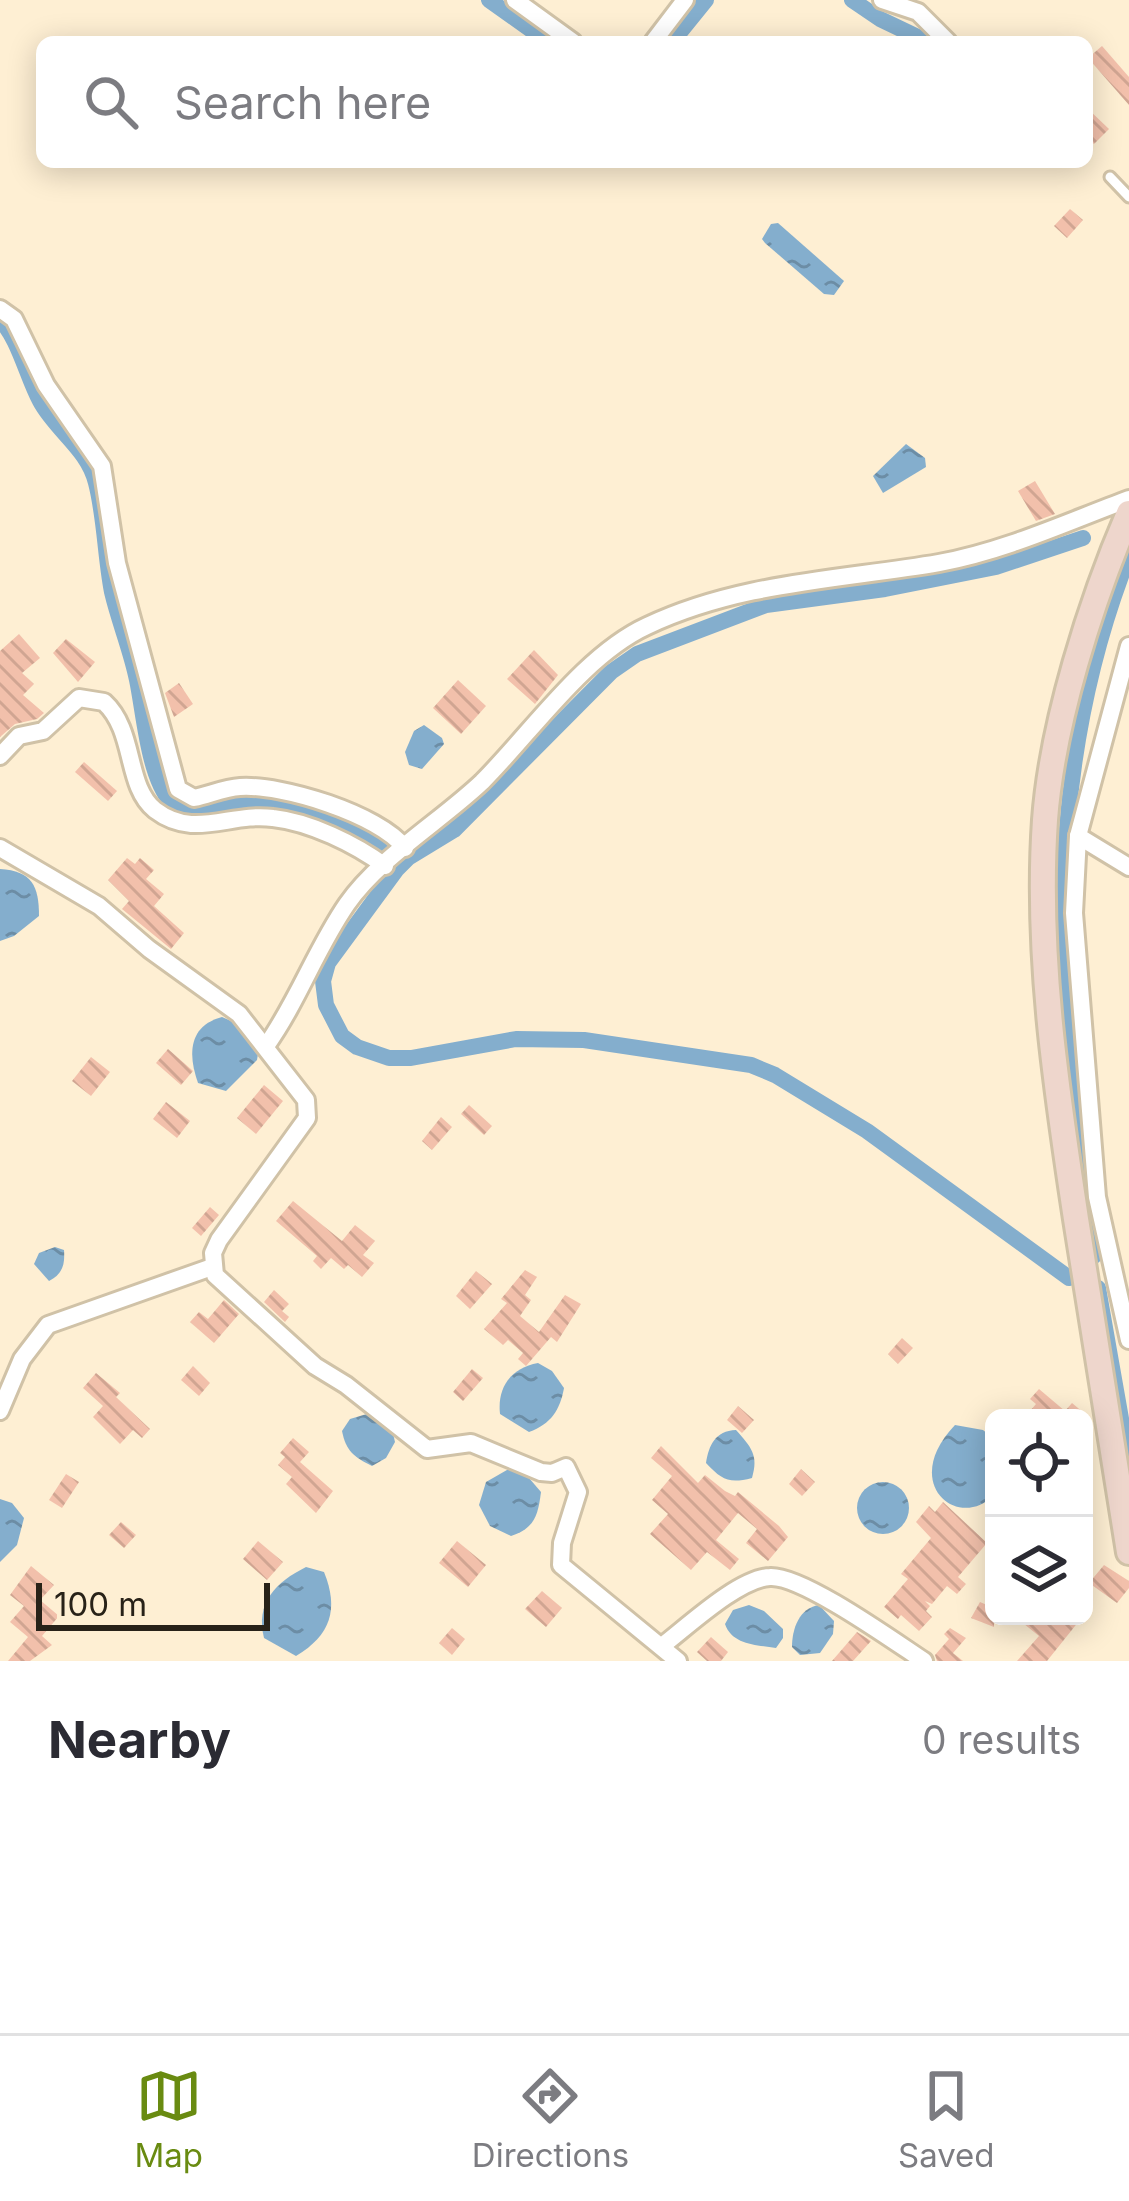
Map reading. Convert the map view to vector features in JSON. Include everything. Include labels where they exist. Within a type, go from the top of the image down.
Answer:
[{"type":"street","points":[[514,0],[565,36]]},
{"type":"street","points":[[658,36],[685,0]]},
{"type":"street","points":[[882,0],[918,12],[942,36]]},
{"type":"street","points":[[0,309],[14,320],[46,385],[102,466],[117,563],[178,789],[194,798],[239,787],[259,788],[340,807],[374,822],[405,848]]},
{"type":"street","points":[[266,1046],[362,884],[484,779],[598,662],[645,627],[758,588],[941,562],[1018,542],[1129,500]]},
{"type":"street","points":[[1129,513],[1072,675],[1046,814],[1042,899],[1064,1136],[1129,1552]]},
{"type":"street","points":[[1129,646],[1078,836],[1074,913],[1097,1197],[1129,1340]]},
{"type":"street","points":[[0,756],[19,736],[43,731],[79,698],[104,702],[124,730],[141,793],[170,820],[198,826],[276,818],[346,843],[385,866]]},
{"type":"street","points":[[1078,836],[1129,867]]},
{"type":"street","points":[[0,848],[99,906],[239,1014],[306,1100],[307,1118],[219,1240],[213,1253],[215,1275],[315,1366],[427,1449],[471,1443],[541,1472],[566,1467],[578,1492],[562,1543],[561,1564],[678,1661]]},
{"type":"street","points":[[0,1411],[22,1359],[48,1325],[212,1267]]},
{"type":"street","points":[[662,1646],[753,1581],[769,1577],[783,1578],[831,1603],[924,1661]]},
{"type":"lane","points":[[1110,177],[1129,197]]},
{"type":"water","points":[[778,223],[844,281],[834,295],[824,294],[765,243],[762,239],[771,224]]},
{"type":"water","points":[[906,444],[925,458],[926,467],[883,493],[873,476]]},
{"type":"water","points":[[424,725],[444,744],[422,769],[409,765],[405,752],[414,731]]},
{"type":"water","points":[[0,869],[20,873],[32,882],[39,916],[0,941]]},
{"type":"water","points":[[222,1017],[245,1027],[259,1048],[257,1060],[226,1091],[198,1083],[192,1052],[202,1027]]},
{"type":"water","points":[[55,1247],[64,1250],[63,1264],[49,1281],[34,1264],[39,1253]]},
{"type":"water","points":[[538,1363],[552,1371],[564,1388],[553,1415],[529,1432],[500,1414],[500,1404],[513,1374]]},
{"type":"water","points":[[370,1413],[391,1425],[395,1442],[386,1458],[372,1466],[352,1453],[342,1431],[350,1419]]},
{"type":"water","points":[[955,1425],[985,1432],[985,1501],[965,1508],[940,1496],[932,1466],[939,1446]]},
{"type":"water","points":[[736,1430],[755,1463],[752,1478],[737,1481],[726,1479],[706,1463],[714,1440]]},
{"type":"water","points":[[512,1467],[541,1492],[534,1520],[511,1536],[490,1526],[479,1505],[486,1482]]},
{"type":"water","points":[[883,1482],[902,1489],[909,1508],[902,1527],[883,1534],[864,1527],[857,1508],[864,1489]]},
{"type":"water","points":[[0,1499],[12,1503],[24,1518],[17,1545],[0,1562]]},
{"type":"water","points":[[306,1567],[324,1572],[331,1609],[324,1630],[296,1656],[264,1638],[263,1614],[277,1587]]},
{"type":"water","points":[[749,1605],[764,1611],[783,1629],[776,1648],[746,1643],[728,1631],[725,1624],[733,1610]]},
{"type":"water","points":[[819,1605],[834,1621],[833,1634],[820,1653],[800,1655],[792,1647],[795,1627],[806,1610]]},
{"type":"building","points":[[1102,46],[1129,77],[1129,105],[1093,64],[1093,54]]},
{"type":"building","points":[[1093,114],[1109,129],[1093,143]]},
{"type":"building","points":[[1070,209],[1083,220],[1067,238],[1054,226]]},
{"type":"building","points":[[1035,481],[1055,514],[1036,521],[1018,491]]},
{"type":"building","points":[[19,634],[40,658],[22,673],[34,684],[23,695],[44,713],[15,724],[0,737],[0,651]]},
{"type":"building","points":[[66,639],[95,662],[78,682],[53,653]]},
{"type":"building","points":[[534,650],[558,675],[535,704],[507,679]]},
{"type":"building","points":[[458,680],[486,706],[461,734],[433,708]]},
{"type":"building","points":[[179,683],[193,704],[174,717],[165,693]]},
{"type":"building","points":[[84,762],[117,791],[108,801],[75,772]]},
{"type":"building","points":[[127,858],[135,864],[140,858],[154,870],[146,879],[164,894],[154,906],[184,933],[171,949],[122,909],[129,901],[108,880]]},
{"type":"building","points":[[168,1049],[193,1071],[181,1085],[156,1063]]},
{"type":"building","points":[[91,1057],[110,1072],[91,1096],[72,1081]]},
{"type":"building","points":[[264,1085],[283,1101],[256,1134],[237,1118]]},
{"type":"building","points":[[166,1102],[190,1121],[177,1138],[153,1119]]},
{"type":"building","points":[[469,1105],[492,1126],[484,1135],[461,1114]]},
{"type":"building","points":[[441,1117],[452,1127],[432,1150],[422,1141]]},
{"type":"building","points":[[293,1201],[342,1241],[355,1225],[375,1241],[363,1255],[374,1263],[362,1277],[331,1258],[321,1269],[313,1261],[317,1256],[276,1221]]},
{"type":"building","points":[[210,1207],[219,1215],[201,1236],[192,1228]]},
{"type":"building","points":[[525,1270],[537,1277],[525,1295],[531,1300],[520,1316],[539,1332],[565,1295],[581,1304],[557,1342],[551,1337],[526,1366],[518,1359],[523,1353],[508,1340],[503,1345],[484,1329],[507,1303],[501,1299]]},
{"type":"building","points":[[476,1271],[492,1284],[470,1309],[456,1296]]},
{"type":"building","points":[[274,1290],[289,1304],[282,1311],[289,1317],[285,1322],[264,1302]]},
{"type":"building","points":[[224,1300],[239,1314],[214,1343],[190,1322],[199,1312],[208,1319]]},
{"type":"building","points":[[902,1338],[913,1348],[898,1364],[888,1354]]},
{"type":"building","points":[[193,1366],[210,1383],[199,1396],[181,1380]]},
{"type":"building","points":[[472,1369],[483,1378],[463,1401],[453,1392]]},
{"type":"building","points":[[96,1373],[150,1429],[142,1438],[133,1430],[120,1444],[93,1417],[103,1406],[83,1388]]},
{"type":"building","points":[[1039,1389],[1063,1409],[1032,1409],[1036,1404],[1030,1399]]},
{"type":"building","points":[[738,1406],[754,1420],[742,1433],[727,1420]]},
{"type":"building","points":[[293,1438],[309,1452],[300,1462],[333,1491],[316,1513],[286,1484],[292,1477],[278,1465],[285,1457],[280,1453]]},
{"type":"building","points":[[661,1446],[698,1483],[705,1475],[725,1491],[735,1496],[738,1492],[779,1526],[788,1537],[768,1561],[746,1543],[757,1529],[738,1513],[716,1540],[739,1559],[730,1570],[707,1552],[691,1570],[650,1534],[668,1514],[652,1500],[672,1476],[651,1458]]},
{"type":"building","points":[[801,1469],[815,1482],[802,1496],[789,1484]]},
{"type":"building","points":[[66,1474],[79,1482],[62,1508],[49,1500]]},
{"type":"building","points":[[943,1502],[985,1545],[958,1577],[966,1584],[957,1594],[947,1586],[932,1604],[925,1601],[932,1617],[919,1631],[884,1607],[908,1579],[901,1574],[931,1538],[916,1522],[929,1506],[935,1512]]},
{"type":"building","points":[[121,1522],[136,1535],[124,1548],[109,1535]]},
{"type":"building","points":[[258,1541],[283,1562],[267,1580],[243,1559]]},
{"type":"building","points":[[457,1541],[486,1565],[468,1587],[439,1563]]},
{"type":"building","points":[[1104,1565],[1129,1581],[1129,1588],[1117,1603],[1093,1586]]},
{"type":"building","points":[[31,1566],[54,1585],[40,1600],[59,1616],[42,1636],[52,1645],[30,1661],[8,1661],[28,1637],[10,1622],[24,1606],[10,1595]]},
{"type":"building","points":[[542,1591],[562,1608],[546,1627],[525,1609]]},
{"type":"building","points":[[980,1602],[985,1604],[985,1623],[971,1618]]},
{"type":"building","points":[[1025,1625],[1076,1625],[1047,1661],[1017,1661],[1039,1636]]},
{"type":"building","points":[[452,1628],[465,1639],[452,1655],[439,1643]]},
{"type":"building","points":[[950,1628],[966,1638],[953,1653],[963,1661],[937,1661],[935,1655],[949,1639],[944,1634]]},
{"type":"building","points":[[857,1632],[871,1641],[853,1661],[832,1661]]},
{"type":"building","points":[[711,1637],[728,1652],[721,1661],[707,1661],[697,1652]]},
{"type":"waterway","points":[[489,0],[540,36]]},
{"type":"waterway","points":[[677,36],[706,0]]},
{"type":"waterway","points":[[852,0],[915,36]]},
{"type":"waterway","points":[[0,320],[40,401],[92,471],[112,592],[134,669],[152,761],[171,802],[192,810],[252,801],[293,807],[352,829],[387,849]]},
{"type":"waterway","points":[[1069,1278],[867,1131],[751,1065],[584,1040],[516,1039],[389,1058],[357,1047],[342,1036],[326,1005],[323,981],[328,963],[397,869],[454,830],[611,672],[637,654],[766,605],[885,589],[996,567],[1083,538]]},
{"type":"waterway","points":[[1094,1256],[1065,989],[1068,815],[1080,729],[1100,642],[1129,555]]},
{"type":"waterway","points":[[1098,1288],[1129,1464]]}]
